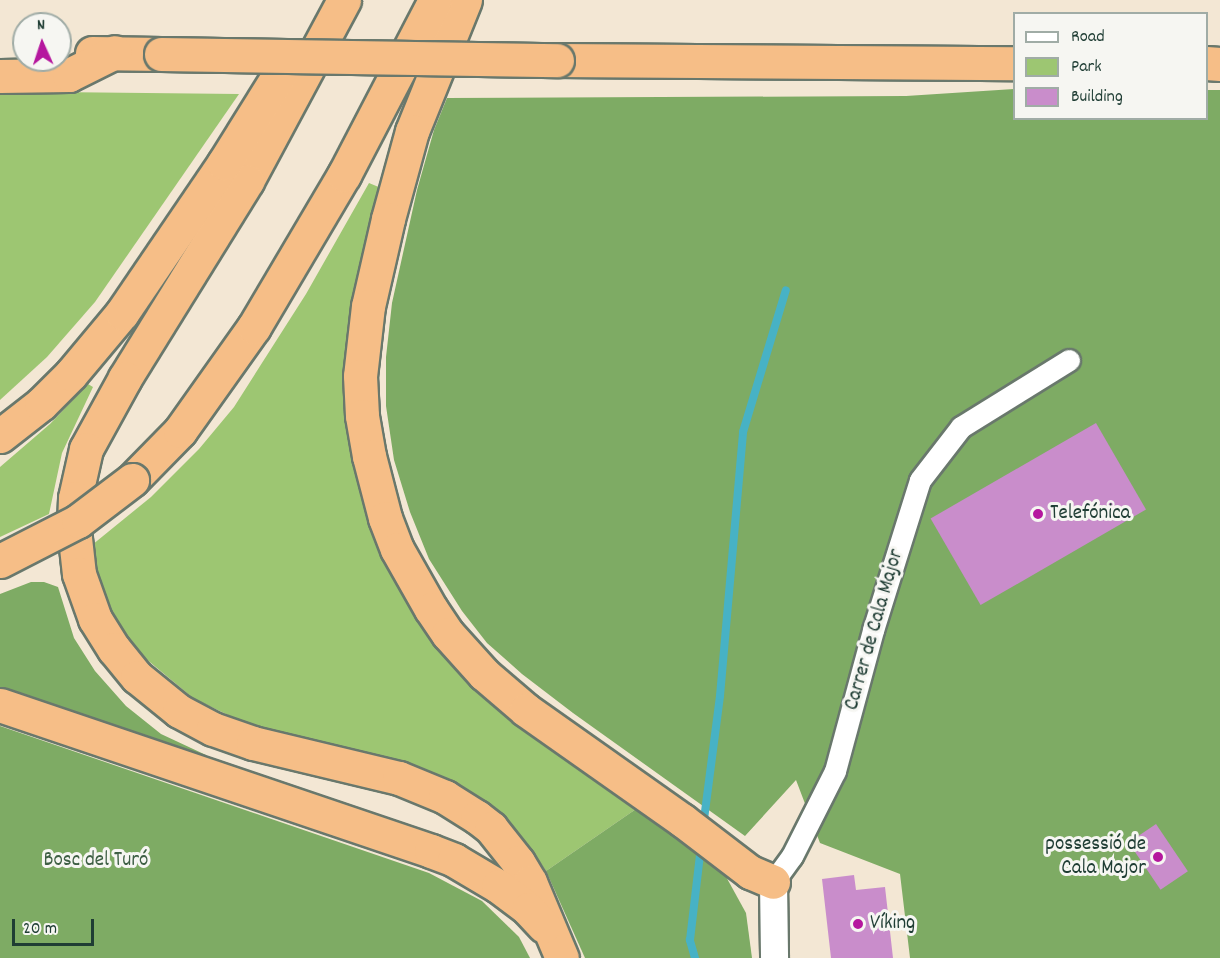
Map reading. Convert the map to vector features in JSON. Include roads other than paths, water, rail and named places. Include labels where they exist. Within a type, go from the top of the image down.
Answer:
[{"type":"highway","points":[[0,436],[41,404],[71,374],[122,313],[224,163],[327,0]]},
{"type":"highway","points":[[344,0],[247,181],[115,395],[86,449],[75,498],[74,537],[79,574],[102,632],[124,662],[161,697],[197,720],[234,737],[399,778],[462,807],[490,828],[518,862],[530,882],[557,946]]},
{"type":"highway","points":[[0,561],[78,521],[132,480],[180,431],[254,327],[344,175],[435,0]]},
{"type":"highway","points":[[465,0],[412,131],[388,219],[368,306],[360,376],[362,416],[376,488],[397,549],[413,580],[448,634],[484,674],[526,710],[682,820],[750,872],[773,882]]},
{"type":"highway","points":[[0,76],[69,75],[115,52]]},
{"type":"highway","points":[[72,54],[115,52],[557,60],[1013,63]]},
{"type":"highway","points":[[0,705],[439,854],[483,877],[513,897],[557,946]]},
{"type":"street","name":"Carrer de Cala Major","points":[[773,882],[792,856],[835,771],[873,630],[920,480],[961,428],[1069,360]]},
{"type":"street","points":[[773,882],[774,958]]},
{"type":"waterway","points":[[703,827],[720,696],[743,432],[786,290]]},
{"type":"waterway","points":[[695,958],[690,940],[701,846]]},
{"type":"place","name":"Telefónica","points":[[1038,514]]},
{"type":"place","name":"possessió de Cala Major","points":[[1158,857]]},
{"type":"place","name":"Víking","points":[[858,924]]},
{"type":"park label","name":"Bosc del Turó","points":[[96,861]]}]
